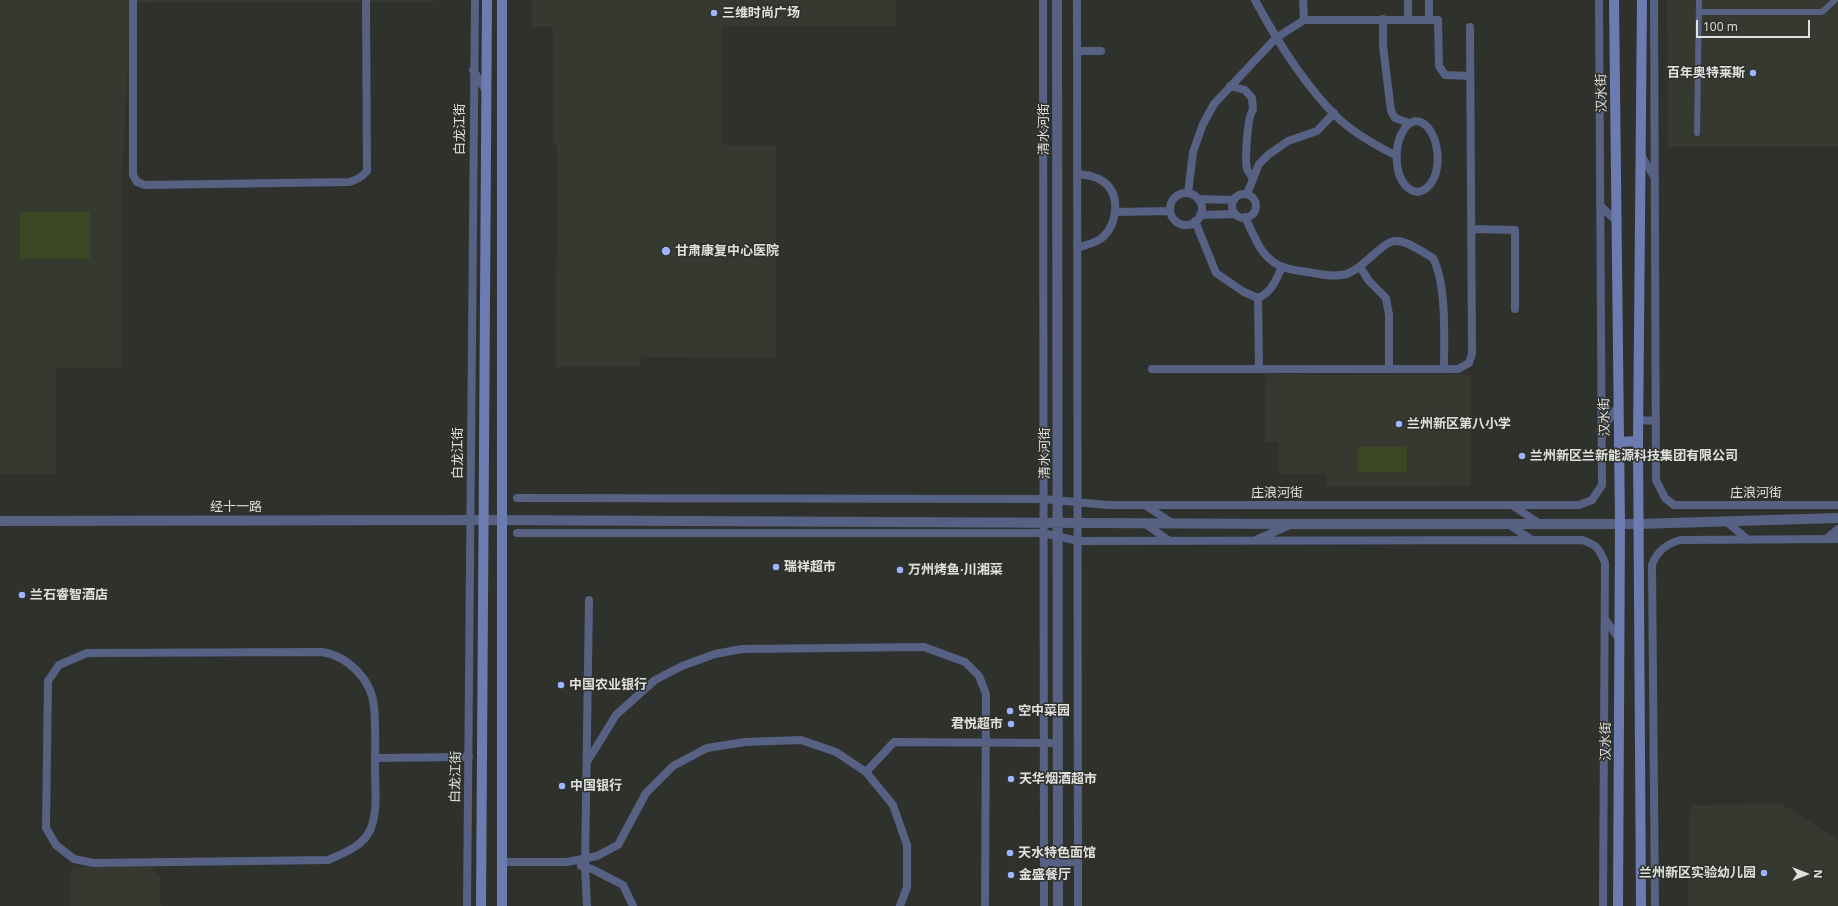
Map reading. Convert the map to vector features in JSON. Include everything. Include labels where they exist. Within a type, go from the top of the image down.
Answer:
[{"type":"main road","name":"白龙江街","points":[[481,906],[486,0]]},
{"type":"main road","points":[[502,0],[502,906]]},
{"type":"main road","name":"汉水街","points":[[1614,0],[1620,524],[1618,906]]},
{"type":"main road","points":[[1641,906],[1638,420],[1642,0]]},
{"type":"main road","points":[[1619,442],[1638,442]]},
{"type":"street","points":[[133,0],[133,175],[137,182],[145,185],[349,182],[357,180],[364,175],[367,171],[366,0]]},
{"type":"street","name":"白龙江街","points":[[467,906],[471,520],[473,70],[475,0]]},
{"type":"street","points":[[1043,0],[1044,906]]},
{"type":"street","name":"清水河街","points":[[1057,0],[1058,906]]},
{"type":"street","points":[[1077,0],[1079,523],[1078,906]]},
{"type":"street","points":[[1255,0],[1276,38],[1308,82],[1334,113],[1373,144],[1395,155]]},
{"type":"street","points":[[1303,0],[1304,20]]},
{"type":"street","points":[[1408,0],[1408,19]]},
{"type":"street","points":[[1429,0],[1429,20]]},
{"type":"street","points":[[1600,0],[1601,430]]},
{"type":"street","points":[[1638,420],[1656,421],[1654,0]]},
{"type":"street","points":[[1697,133],[1699,0]]},
{"type":"street","points":[[1699,12],[1822,12],[1835,0]]},
{"type":"street","points":[[1382,19],[1383,46],[1391,111],[1395,118],[1409,123],[1415,121],[1424,123],[1437,147],[1439,158],[1437,170],[1427,188],[1418,192],[1410,189],[1401,178],[1395,155],[1401,136],[1409,123]]},
{"type":"street","points":[[1188,193],[1193,152],[1203,124],[1214,104],[1276,38],[1304,20],[1438,20],[1439,66],[1445,75],[1470,76]]},
{"type":"street","points":[[1152,369],[1461,369],[1469,364],[1472,358],[1470,27]]},
{"type":"street","points":[[1077,51],[1100,51]]},
{"type":"street","points":[[473,70],[485,90]]},
{"type":"street","points":[[1230,86],[1245,90],[1252,98],[1253,110],[1249,114],[1247,128],[1247,169],[1252,177]]},
{"type":"street","points":[[1247,194],[1252,177],[1259,164],[1277,147],[1288,141],[1317,131],[1334,113]]},
{"type":"street","points":[[1640,155],[1655,179]]},
{"type":"street","points":[[1077,174],[1095,177],[1104,182],[1112,194],[1115,212],[1111,229],[1102,239],[1078,248]]},
{"type":"street","points":[[1234,200],[1198,199],[1188,193],[1180,194],[1173,199],[1170,211],[1173,219],[1180,224],[1188,225],[1198,218],[1236,214],[1245,218],[1264,254],[1272,262],[1282,267],[1319,274],[1348,274],[1360,267],[1390,242],[1398,241],[1416,248],[1433,258],[1440,282],[1444,330],[1444,369]]},
{"type":"street","points":[[1236,214],[1232,207],[1234,200],[1239,195],[1247,194],[1253,198],[1256,205],[1254,212],[1245,218]]},
{"type":"street","points":[[1198,199],[1201,207],[1198,218],[1216,273],[1244,292],[1258,298],[1265,295],[1274,286],[1282,267]]},
{"type":"street","points":[[1600,205],[1616,221]]},
{"type":"street","points":[[1115,212],[1170,211]]},
{"type":"street","points":[[1471,229],[1515,230],[1515,309]]},
{"type":"street","points":[[1360,267],[1369,281],[1386,298],[1389,315],[1389,369]]},
{"type":"street","points":[[1258,298],[1259,369]]},
{"type":"street","points":[[1601,430],[1618,407]]},
{"type":"street","name":"庄浪河街","points":[[1656,421],[1656,480],[1665,498],[1674,505],[1838,505]]},
{"type":"street","name":"庄浪河街","points":[[517,498],[1043,499],[1108,505],[1579,505],[1592,500],[1602,485],[1601,430]]},
{"type":"street","points":[[1145,505],[1172,523]]},
{"type":"street","points":[[1512,505],[1540,524]]},
{"type":"street","name":"经十一路","points":[[0,521],[501,520],[1044,528],[1058,523],[1638,524],[1838,518]]},
{"type":"street","points":[[1727,522],[1748,540]]},
{"type":"street","points":[[1144,523],[1168,540]]},
{"type":"street","points":[[1256,540],[1291,524]]},
{"type":"street","points":[[1508,524],[1533,540]]},
{"type":"street","points":[[517,533],[1044,528],[1058,536],[1078,541],[1582,540],[1594,545],[1600,551],[1605,563],[1603,906]]},
{"type":"street","points":[[1826,539],[1838,529]]},
{"type":"street","points":[[1655,906],[1652,565],[1663,548],[1680,540],[1838,539]]},
{"type":"street","points":[[587,906],[585,867],[588,600]]},
{"type":"street","points":[[1605,619],[1619,640]]},
{"type":"street","points":[[1639,638],[1652,622]]},
{"type":"street","points":[[587,762],[616,715],[656,680],[682,666],[715,654],[742,649],[924,647],[952,657],[965,662],[975,670],[982,681],[986,694],[985,906]]},
{"type":"street","points":[[322,652],[335,654],[356,670],[368,686],[374,706],[375,758],[375,810],[371,829],[362,841],[347,852],[328,860],[93,863],[74,859],[56,845],[46,828],[48,681],[59,666],[87,653],[322,652]]},
{"type":"street","points":[[502,862],[567,862],[597,856],[618,845],[646,793],[673,766],[707,748],[745,742],[801,740],[836,752],[866,772],[893,805],[907,845],[907,887],[900,906]]},
{"type":"street","points":[[866,772],[894,742],[1058,743]]},
{"type":"street","points":[[375,758],[469,757]]},
{"type":"street","points":[[567,862],[585,867],[623,885],[633,906]]},
{"type":"street","points":[[1044,862],[1078,862]]},
{"type":"shaded area","points":[[0,0],[435,0],[435,2],[131,3],[121,200],[121,368],[56,368],[56,474],[0,474]]},
{"type":"shaded area","name":"甘肃康复中心医院","points":[[532,0],[896,0],[896,26],[722,27],[722,145],[776,145],[776,358],[641,357],[640,367],[556,367],[557,145],[553,145],[553,27],[531,27]]},
{"type":"shaded area","name":"百年奥特莱斯","points":[[1667,0],[1838,0],[1838,147],[1668,147]]},
{"type":"shaded area","name":"兰州新区第八小学","points":[[1266,373],[1326,375],[1471,374],[1471,486],[1327,487],[1326,473],[1279,474],[1279,443],[1265,442]]},
{"type":"shaded area","name":"兰州新区实验幼儿园","points":[[1782,804],[1838,840],[1838,906],[1688,906],[1690,805]]},
{"type":"shaded area","points":[[71,867],[151,867],[160,876],[161,906],[71,906]]},
{"type":"green space","points":[[20,212],[90,212],[90,259],[20,259]]},
{"type":"green space","points":[[1358,447],[1407,447],[1407,472],[1358,472]]},
{"type":"place","name":"三维时尚广场","points":[[714,13]]},
{"type":"place","name":"百年奥特莱斯","points":[[1753,73]]},
{"type":"place","name":"甘肃康复中心医院","points":[[666,251]]},
{"type":"place","name":"兰州新区第八小学","points":[[1399,424]]},
{"type":"place","name":"兰州新区兰新能源科技集团有限公司","points":[[1522,456]]},
{"type":"place","name":"瑞祥超市","points":[[776,567]]},
{"type":"place","name":"万州烤鱼·川湘菜","points":[[900,570]]},
{"type":"place","name":"兰石睿智酒店","points":[[22,595]]},
{"type":"place","name":"中国农业银行","points":[[561,685]]},
{"type":"place","name":"空中菜园","points":[[1010,711]]},
{"type":"place","name":"君悦超市","points":[[1011,724]]},
{"type":"place","name":"天华烟酒超市","points":[[1011,779]]},
{"type":"place","name":"中国银行","points":[[562,786]]},
{"type":"place","name":"天水特色面馆","points":[[1010,853]]},
{"type":"place","name":"兰州新区实验幼儿园","points":[[1764,873]]},
{"type":"place","name":"金盛餐厅","points":[[1011,875]]}]
